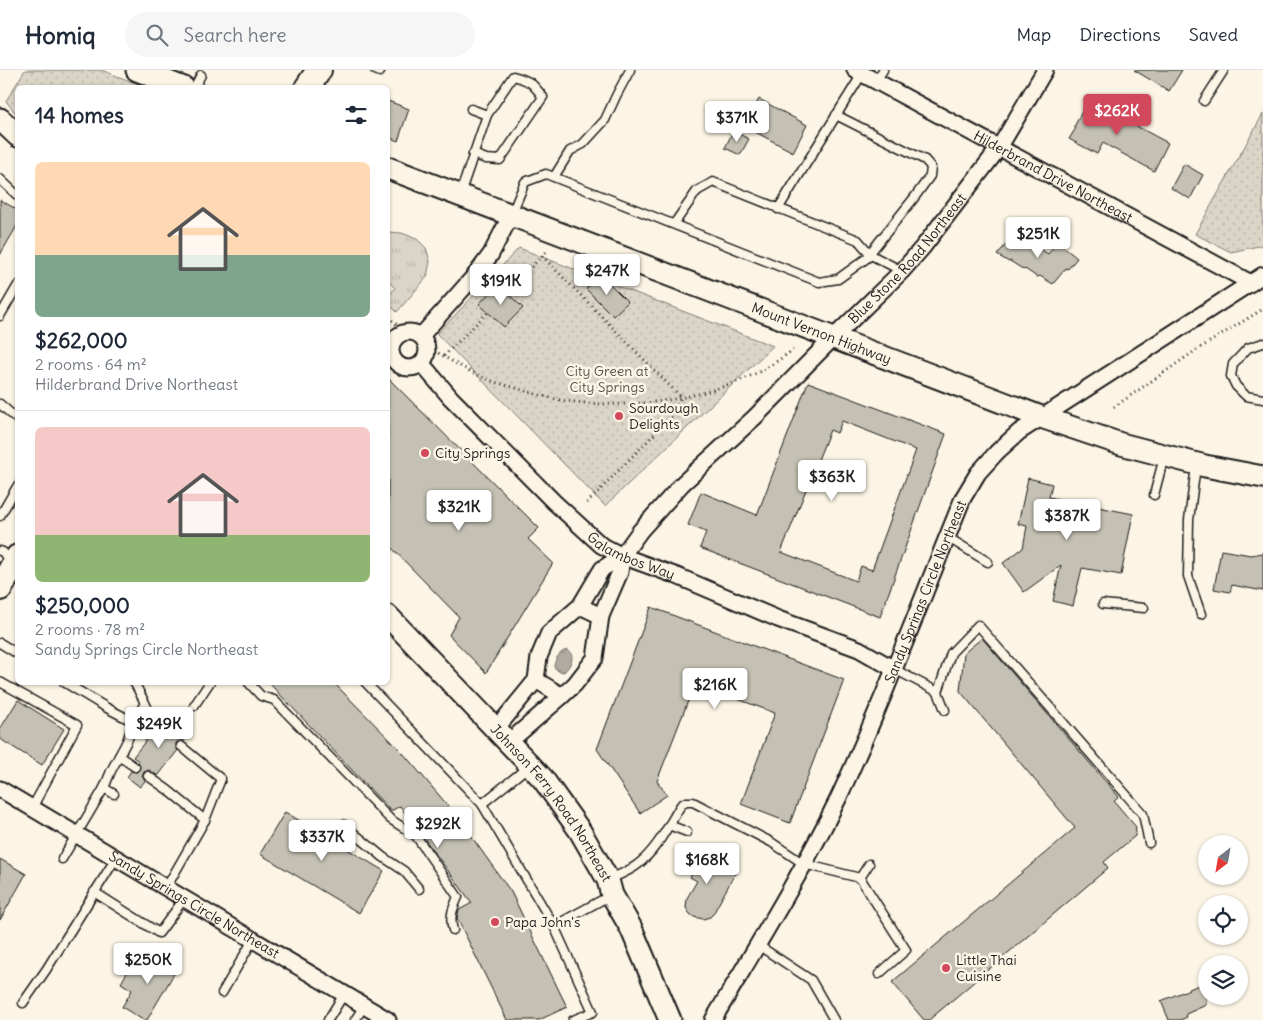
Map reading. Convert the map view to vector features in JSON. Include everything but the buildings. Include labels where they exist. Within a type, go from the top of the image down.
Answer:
[{"type":"main road","points":[[309,85],[319,70]]},
{"type":"main road","points":[[0,588],[12,562]]},
{"type":"street","points":[[137,70],[193,81]]},
{"type":"street","name":"Blue Stone Road Northeast","points":[[536,680],[539,657],[549,633],[580,606],[602,569],[622,556],[640,531],[682,484],[755,417],[902,271],[923,247],[999,148],[1045,70]]},
{"type":"street","name":"Hilderbrand Drive Northeast","points":[[859,72],[879,76],[999,148],[1257,279]]},
{"type":"street","points":[[0,119],[15,133]]},
{"type":"street","name":"Mount Vernon Highway","points":[[390,169],[1041,417],[1121,444],[1196,463],[1263,477]]},
{"type":"street","points":[[424,341],[491,254],[511,215]]},
{"type":"street","name":"Sandy Springs Circle Northeast","points":[[713,1020],[793,885],[837,800],[881,703],[963,498],[978,474],[997,452],[1019,432],[1257,279]]},
{"type":"street","points":[[405,332],[411,332],[424,341],[427,353],[421,363],[416,366],[411,368],[399,365],[392,355],[392,344],[399,335],[405,332]]},
{"type":"street","name":"Galambos Way","points":[[421,363],[451,398],[554,502],[601,545],[622,556],[860,649],[894,669]]},
{"type":"street","name":"Blue Stone Road Northeast","points":[[502,735],[562,696],[575,684],[594,658],[601,616],[620,572],[622,556]]},
{"type":"street","points":[[580,606],[601,616]]},
{"type":"street","name":"Johnson Ferry Road Northeast","points":[[390,618],[543,779],[580,831],[632,928],[670,1020]]},
{"type":"street","points":[[502,735],[536,680],[562,696]]},
{"type":"street","name":"Sandy Springs Circle Northeast","points":[[0,789],[388,1020]]},
{"type":"lane","points":[[554,177],[570,151],[583,144],[605,120],[630,70]]},
{"type":"lane","points":[[1204,101],[1224,70]]},
{"type":"lane","points":[[778,209],[836,115],[859,72]]},
{"type":"lane","points":[[459,195],[486,115],[514,76],[533,84],[543,97],[500,160],[486,159],[473,154]]},
{"type":"lane","points":[[471,109],[486,115]]},
{"type":"lane","points":[[511,215],[525,182],[546,174],[818,282],[838,279],[870,254],[930,176],[931,167],[925,160],[836,115]]},
{"type":"lane","points":[[0,179],[15,193]]},
{"type":"lane","points":[[674,224],[697,191],[713,182],[858,240],[870,254],[902,271]]},
{"type":"lane","points":[[0,316],[15,290]]},
{"type":"lane","points":[[1263,343],[1248,348],[1233,364],[1231,376],[1236,386],[1246,396],[1263,399]]},
{"type":"lane","points":[[0,404],[15,417]]},
{"type":"lane","points":[[1154,495],[1165,455]]},
{"type":"lane","points":[[1196,463],[1189,520],[1188,576],[1201,614]]},
{"type":"lane","points":[[0,516],[15,491]]},
{"type":"lane","points":[[947,537],[988,562]]},
{"type":"lane","points":[[1103,604],[1144,608]]},
{"type":"lane","points":[[945,710],[938,692],[951,653],[978,625],[1143,814],[1149,843]]},
{"type":"lane","points":[[0,643],[15,652]]},
{"type":"lane","points":[[894,669],[938,692]]},
{"type":"lane","points":[[0,682],[77,725],[32,808]]},
{"type":"lane","points":[[69,685],[134,722]]},
{"type":"lane","points":[[136,685],[157,726]]},
{"type":"lane","points":[[194,706],[208,685]]},
{"type":"lane","points":[[251,685],[261,696],[274,700],[390,819],[416,836],[458,897],[453,908],[451,922],[453,930]]},
{"type":"lane","points":[[368,685],[482,804],[554,926],[593,1012],[573,1020]]},
{"type":"lane","points":[[62,859],[104,788],[134,722],[145,703]]},
{"type":"lane","points":[[166,888],[205,820],[221,779],[181,746]]},
{"type":"lane","points":[[119,756],[135,767]]},
{"type":"lane","points":[[482,804],[530,765]]},
{"type":"lane","points":[[148,776],[205,820]]},
{"type":"lane","points":[[104,788],[114,794]]},
{"type":"lane","points":[[554,926],[610,888],[648,856],[661,839],[681,805],[686,802],[693,802],[771,842],[804,864],[860,878],[906,950],[880,974]]},
{"type":"lane","points":[[344,824],[383,857],[404,871],[419,889]]},
{"type":"lane","points":[[669,825],[687,832]]},
{"type":"lane","points":[[185,835],[193,839]]},
{"type":"lane","points":[[23,1003],[46,970],[116,858]]},
{"type":"lane","points":[[860,878],[869,864]]},
{"type":"lane","points":[[94,892],[159,933],[184,898]]},
{"type":"lane","points":[[222,993],[253,940]]},
{"type":"lane","points":[[758,945],[811,980],[834,1020]]},
{"type":"lane","points":[[328,1020],[344,994]]},
{"type":"lane","points":[[355,1020],[364,1006]]},
{"type":"path","points":[[507,292],[546,252]]},
{"type":"path","points":[[542,256],[682,397]]},
{"type":"path","points":[[1114,407],[1195,351],[1263,309]]},
{"type":"path","points":[[444,356],[488,312]]},
{"type":"path","points":[[390,318],[405,332],[424,341],[444,356],[487,379],[531,393],[566,401],[599,404],[633,404],[696,394],[762,370],[793,350]]},
{"type":"path","points":[[586,504],[675,414],[682,397]]},
{"type":"green space","points":[[25,70],[101,70],[141,85],[16,85]]},
{"type":"green space","points":[[15,86],[15,112],[6,101]]},
{"type":"green space","points":[[1263,114],[1263,245],[1231,252],[1195,234]]},
{"type":"green space","points":[[390,232],[402,233],[417,239],[426,248],[430,261],[427,277],[397,312],[390,305],[390,294],[395,288],[390,283]]},
{"type":"green space","name":"City Green at City Springs","points":[[519,248],[773,346],[605,506],[437,334]]},
{"type":"water","points":[[567,650],[572,655],[570,664],[564,672],[558,671],[554,667],[556,659],[562,652]]},
{"type":"place","name":"Sourdough Delights","points":[[619,416]]},
{"type":"place","name":"City Springs","points":[[425,453]]},
{"type":"place","name":"Papa John's","points":[[495,922]]},
{"type":"place","name":"Little Thai Cuisine","points":[[946,968]]}]
